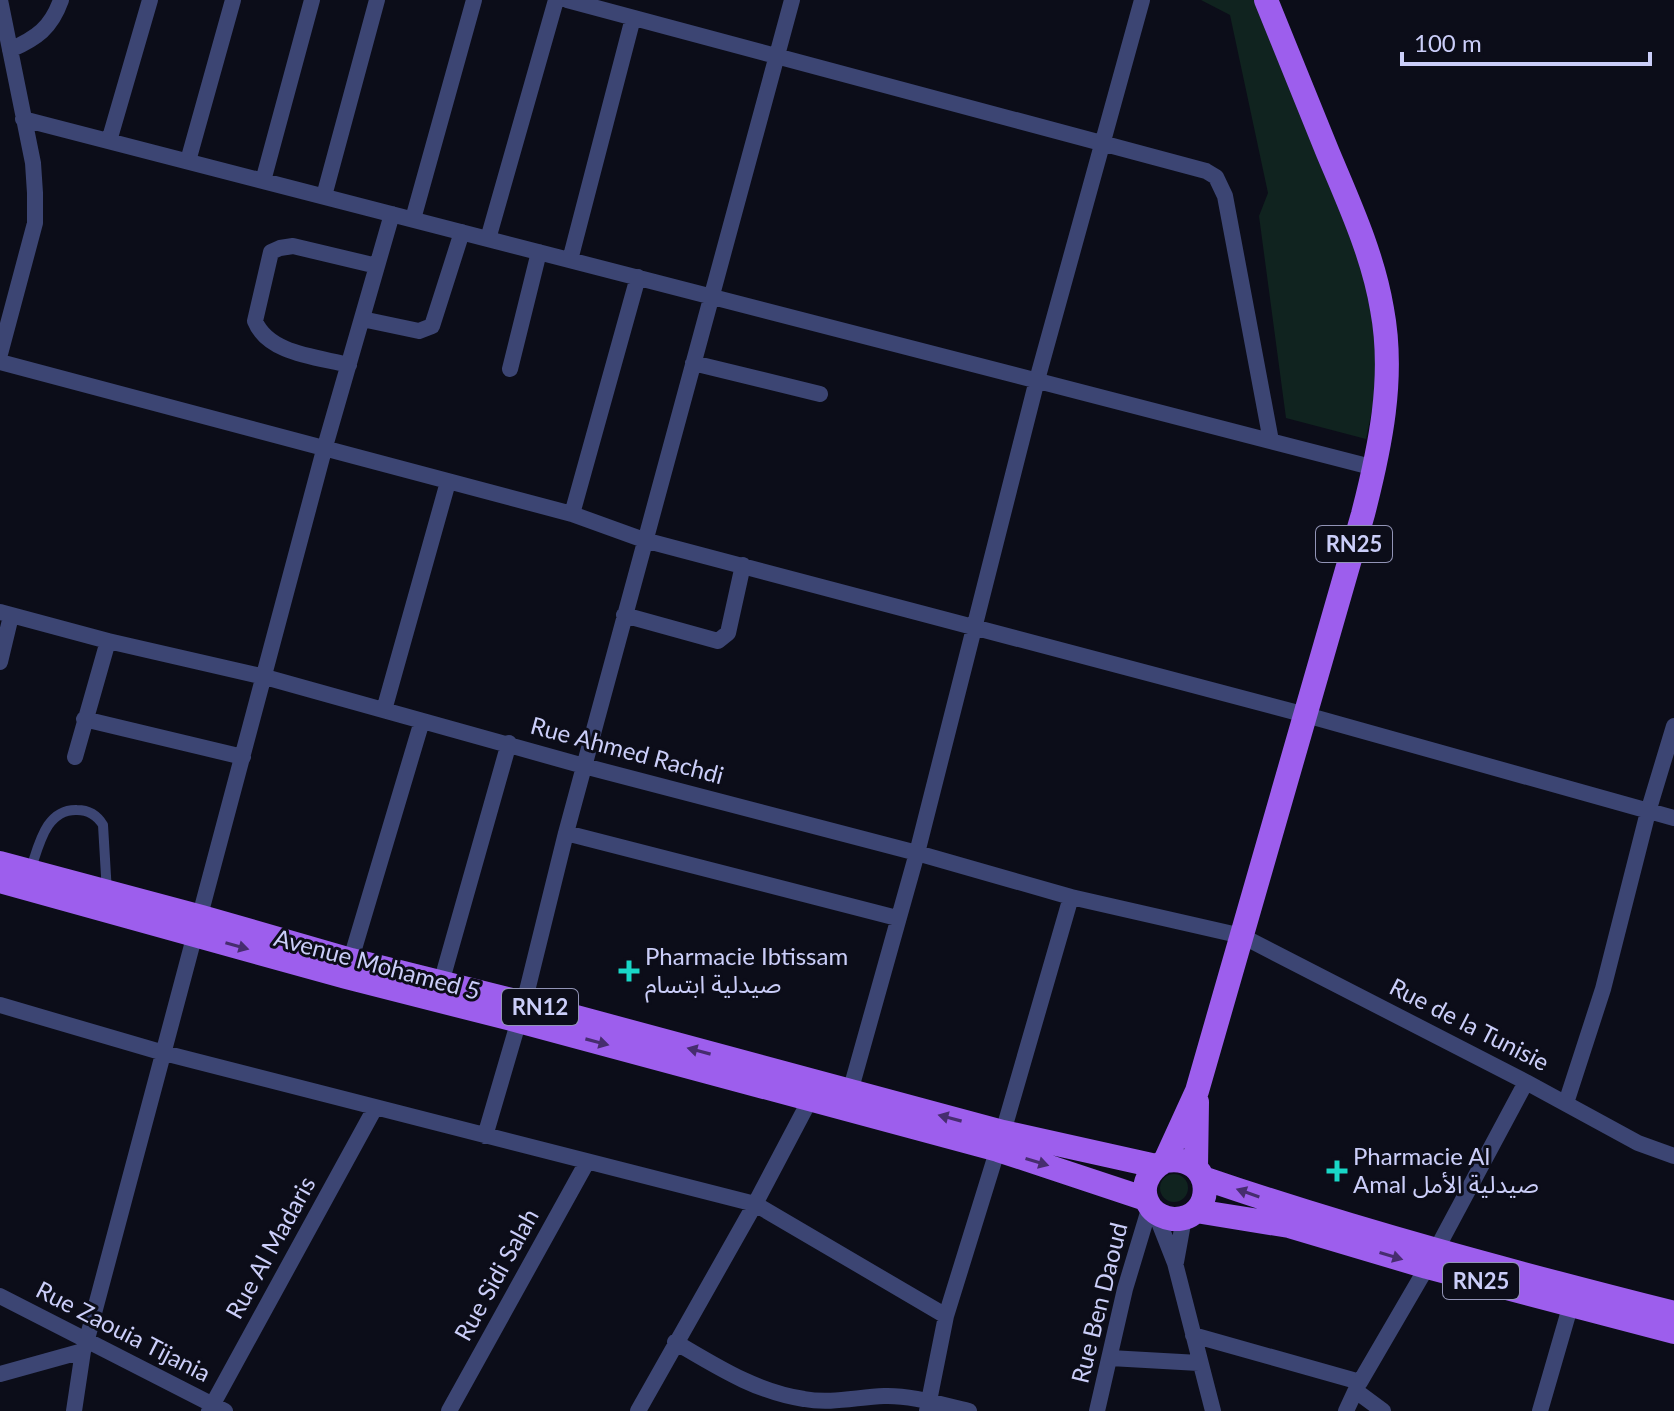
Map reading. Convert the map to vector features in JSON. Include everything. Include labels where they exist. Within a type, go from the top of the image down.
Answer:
[{"type":"main road","name":"RN25","points":[[1266,0],[1361,235],[1380,298],[1386,343],[1381,440],[1306,715],[1197,1091],[1160,1164],[1146,1181],[1151,1206],[1169,1219],[1190,1215],[1291,1218]]},
{"type":"main road","name":"Avenue Mohamed 5","points":[[0,863],[27,879],[348,969],[522,1012],[1075,1161]]},
{"type":"main road","name":"Avenue Mohamed 5","points":[[0,881],[27,879]]},
{"type":"main road","name":"Avenue Mohamed 5","points":[[348,969],[441,983],[522,1012]]},
{"type":"main road","name":"RN25","points":[[1190,1215],[1203,1201],[1205,1190],[1200,1173],[1197,1091]]},
{"type":"main road","name":"RN25","points":[[1160,1164],[1176,1159],[1187,1161],[1200,1173],[1291,1218],[1573,1296],[1674,1332]]},
{"type":"main road","name":"RN12","points":[[1075,1161],[1160,1164]]},
{"type":"main road","name":"RN12","points":[[1075,1161],[1151,1206]]},
{"type":"main road","name":"RN25","points":[[1573,1296],[1674,1313]]},
{"type":"street","points":[[0,0],[33,163],[35,223],[0,354]]},
{"type":"street","points":[[10,50],[42,34],[55,16],[61,0]]},
{"type":"street","points":[[109,141],[150,0]]},
{"type":"street","points":[[188,161],[233,0]]},
{"type":"street","points":[[263,181],[312,0]]},
{"type":"street","points":[[324,196],[377,0]]},
{"type":"street","points":[[413,219],[474,0]]},
{"type":"street","points":[[488,239],[556,0]]},
{"type":"street","points":[[567,0],[1206,171],[1221,185],[1271,441]]},
{"type":"street","points":[[485,1136],[522,1012],[644,540],[792,0]]},
{"type":"street","points":[[847,1100],[917,853],[1037,380],[1142,0]]},
{"type":"street","points":[[570,260],[633,18]]},
{"type":"street","points":[[23,119],[1375,468]]},
{"type":"street","points":[[74,1411],[85,1347],[324,450],[392,214]]},
{"type":"street","points":[[362,319],[419,331],[432,326],[462,232]]},
{"type":"street","points":[[349,365],[275,345],[264,337],[255,321],[266,265],[271,252],[293,246],[377,266]]},
{"type":"street","points":[[510,369],[539,252]]},
{"type":"street","points":[[572,514],[638,277]]},
{"type":"street","points":[[0,362],[572,514],[644,540],[1306,715],[1674,818]]},
{"type":"street","points":[[693,363],[820,394]]},
{"type":"street","points":[[384,710],[448,482]]},
{"type":"street","points":[[624,615],[718,641],[728,633],[743,565]]},
{"type":"street","points":[[0,662],[6,614]]},
{"type":"street","name":"Rue Ahmed Rachdi","points":[[6,614],[265,677],[1071,897],[1242,936]]},
{"type":"street","points":[[75,757],[108,641]]},
{"type":"street","points":[[84,719],[243,757]]},
{"type":"street","points":[[348,969],[422,721]]},
{"type":"street","points":[[1566,1103],[1603,989],[1648,812],[1674,726]]},
{"type":"street","points":[[441,983],[509,743]]},
{"type":"street","points":[[566,833],[897,918]]},
{"type":"street","points":[[928,1407],[946,1316],[1071,897]]},
{"type":"street","name":"Rue de la Tunisie","points":[[1242,936],[1638,1143],[1674,1156]]},
{"type":"street","points":[[0,1005],[164,1053],[755,1204],[946,1316]]},
{"type":"street","points":[[1346,1411],[1432,1259],[1526,1082]]},
{"type":"street","points":[[638,1411],[755,1204],[814,1092]]},
{"type":"street","name":"Rue Al Madaris","points":[[215,1409],[375,1108]]},
{"type":"street","name":"Rue Sidi Salah","points":[[449,1411],[587,1162]]},
{"type":"street","points":[[1151,1206],[1175,1263],[1213,1411]]},
{"type":"street","name":"Rue Ben Daoud","points":[[1097,1411],[1125,1289],[1151,1206]]},
{"type":"street","points":[[1175,1263],[1190,1215]]},
{"type":"street","name":"Rue Zaouia Tijania","points":[[0,1296],[85,1347],[215,1409]]},
{"type":"street","points":[[1540,1411],[1573,1296]]},
{"type":"street","points":[[1193,1335],[1358,1386],[1383,1411]]},
{"type":"street","points":[[675,1342],[742,1380],[777,1394],[807,1400],[836,1401],[888,1396],[928,1407],[969,1411]]},
{"type":"street","points":[[0,1374],[85,1347]]},
{"type":"street","points":[[1110,1358],[1199,1363]]},
{"type":"lane","points":[[27,879],[49,821],[64,811],[88,811],[103,825],[107,902]]},
{"type":"green space","points":[[1201,0],[1263,0],[1376,305],[1378,381],[1366,439],[1286,418],[1259,216],[1268,193],[1230,15]]},
{"type":"green space","points":[[1174,1174],[1184,1178],[1188,1188],[1184,1198],[1174,1202],[1164,1198],[1160,1188],[1164,1178]]},
{"type":"place","name":"Pharmacie Ibtissam صيدلية ابتسام","points":[[629,971]]},
{"type":"place","name":"Pharmacie Al Amal صيدلية الأمل","points":[[1337,1171]]}]
